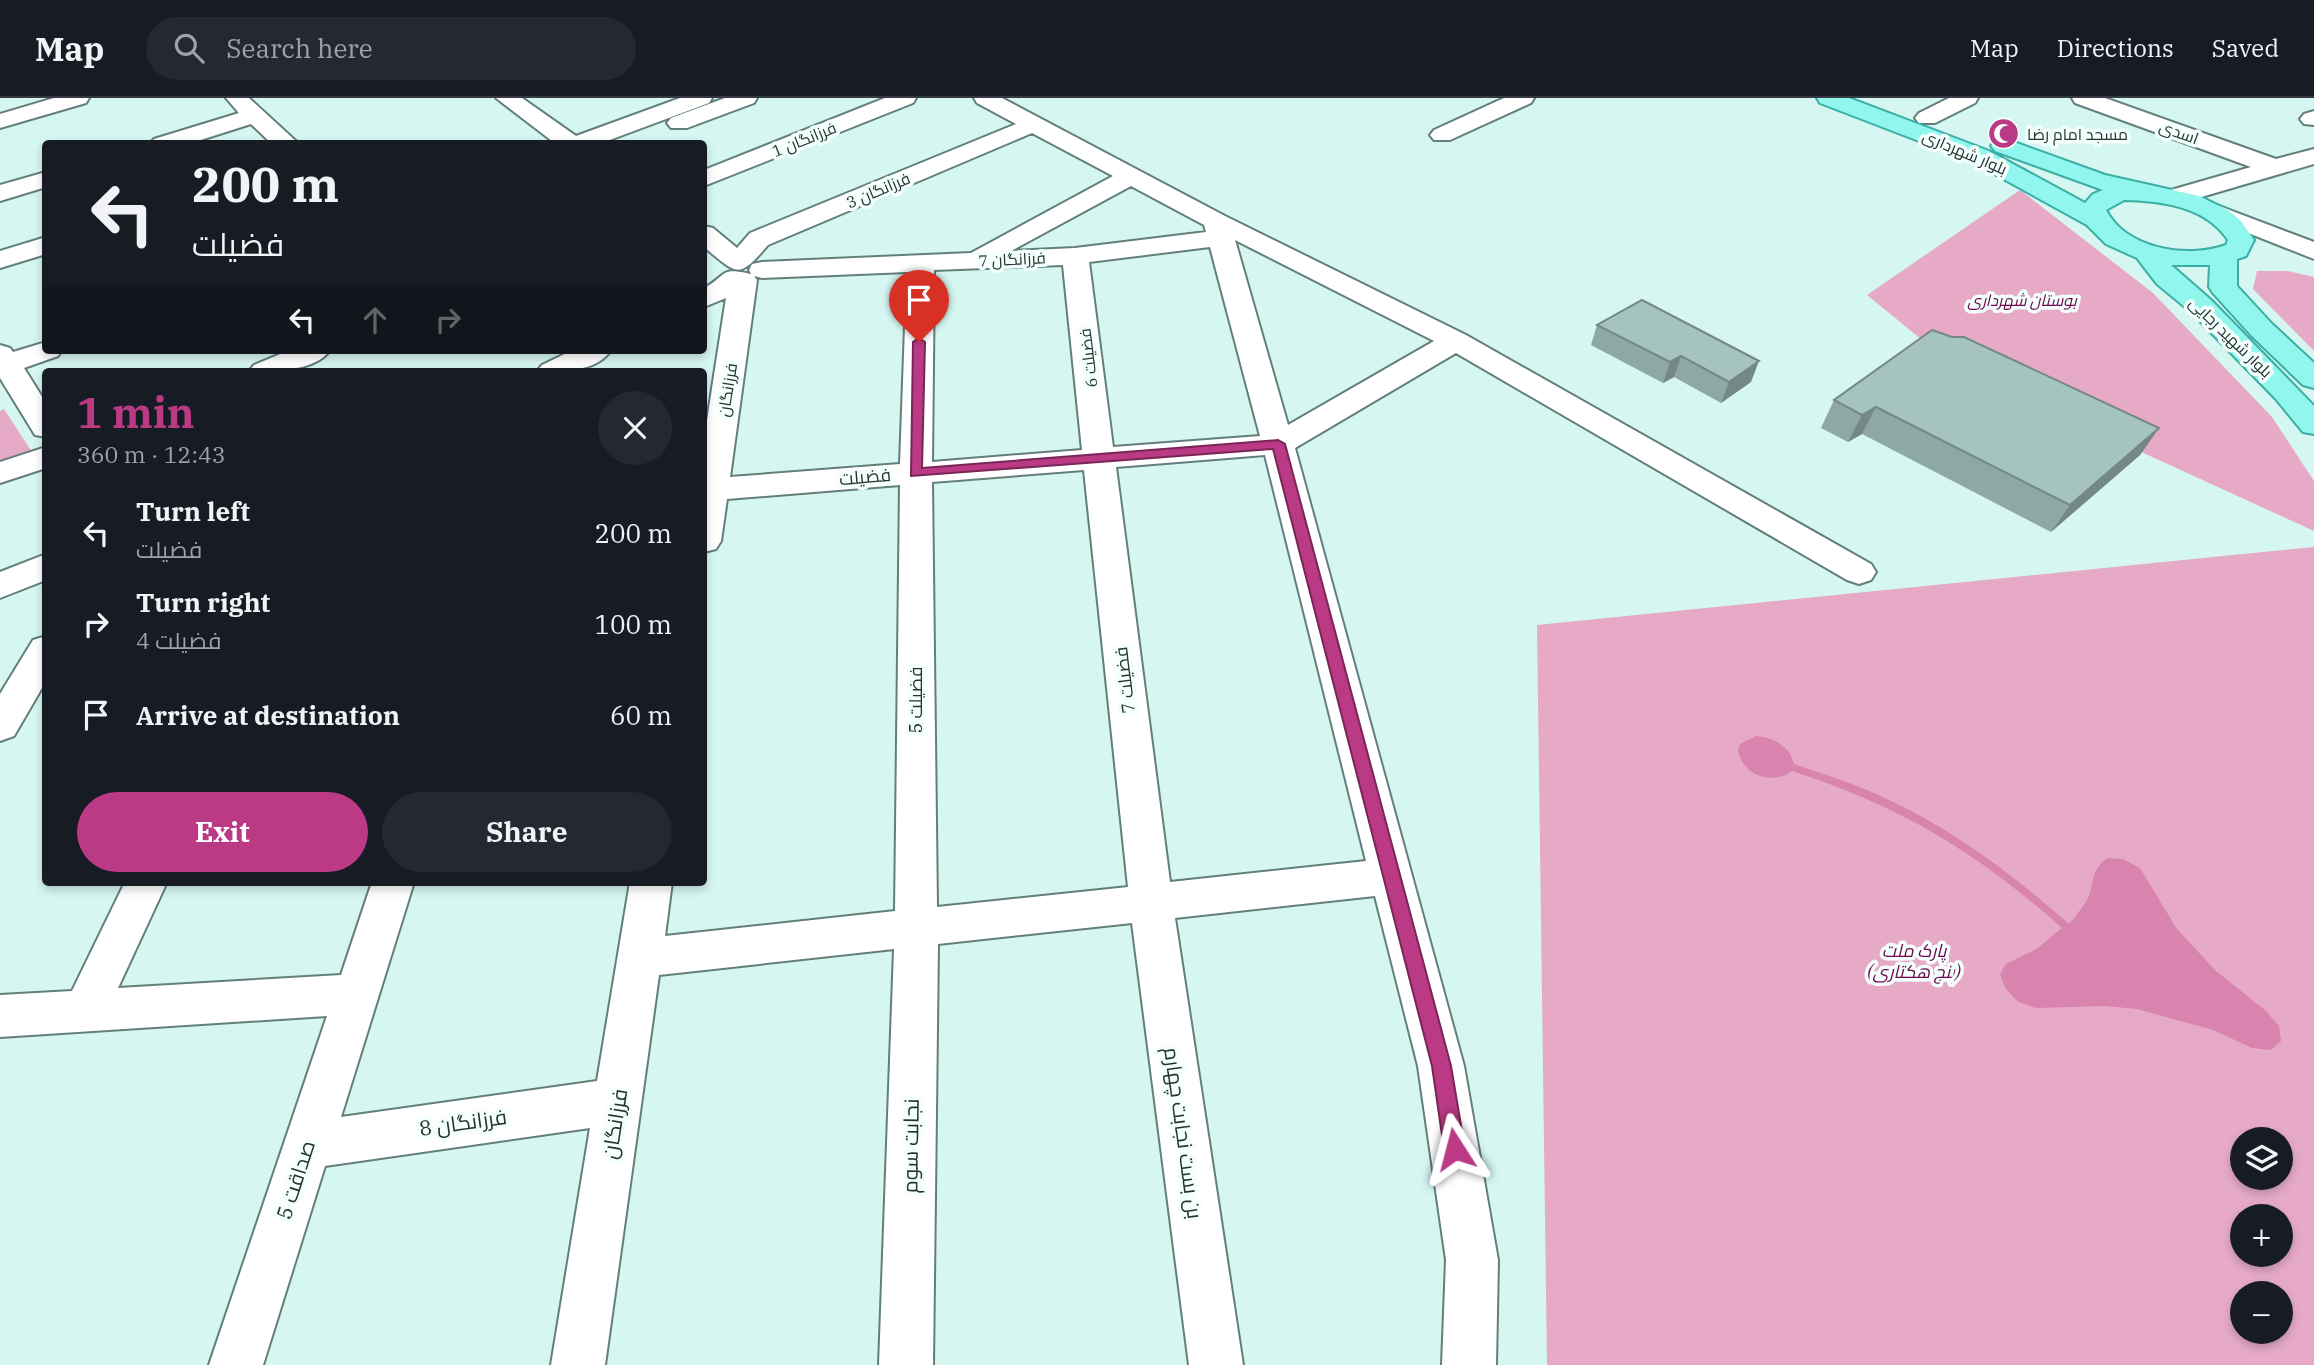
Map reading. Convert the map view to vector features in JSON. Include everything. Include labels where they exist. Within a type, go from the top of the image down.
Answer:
[{"type":"main road","name":"بلوار شهرداری","points":[[1828,98],[1980,156],[2095,219],[2106,231],[2146,251]]},
{"type":"main road","name":"بلوار شهرداری","points":[[1874,98],[2097,181],[2144,192]]},
{"type":"main road","points":[[2095,219],[2093,210],[2097,201],[2108,195],[2144,192],[2199,205]]},
{"type":"main road","name":"بلوار شهید رجایی","points":[[2199,205],[2235,228],[2241,240],[2231,254],[2223,287],[2261,330],[2314,379]]},
{"type":"main road","points":[[2146,251],[2175,258],[2202,260],[2231,254]]},
{"type":"main road","name":"بلوار شهید رجایی","points":[[2146,251],[2167,278],[2201,306],[2287,393],[2314,425]]},
{"type":"street","points":[[0,121],[78,98]]},
{"type":"street","points":[[235,98],[283,140]]},
{"type":"street","points":[[507,98],[568,140]]},
{"type":"street","points":[[585,140],[701,98]]},
{"type":"street","points":[[632,140],[747,98]]},
{"type":"street","name":"فرزانگان 1","points":[[707,178],[905,98]]},
{"type":"street","points":[[985,98],[1131,176],[1217,230],[1456,341],[1859,572]]},
{"type":"street","points":[[1442,135],[1523,98]]},
{"type":"street","points":[[1927,118],[1967,98]]},
{"type":"street","name":"اسدی","points":[[2083,98],[2275,167]]},
{"type":"street","points":[[175,140],[255,115]]},
{"type":"street","name":"فرزانگان 3","points":[[707,297],[744,273],[760,239],[1023,129]]},
{"type":"street","points":[[2173,197],[2314,156]]},
{"type":"street","points":[[974,260],[1131,176]]},
{"type":"street","points":[[0,194],[42,180]]},
{"type":"street","points":[[2199,205],[2314,251]]},
{"type":"street","points":[[1217,230],[1278,444],[1441,1066],[1472,1259],[1469,1365]]},
{"type":"street","name":"فرزانگان 7","points":[[744,273],[1075,256],[1217,230]]},
{"type":"street","points":[[707,237],[744,273]]},
{"type":"street","points":[[0,260],[42,246]]},
{"type":"street","points":[[2231,254],[2314,265]]},
{"type":"street","name":"فضیلت 6","points":[[1075,256],[1100,460]]},
{"type":"street","name":"فضیلت 5","points":[[916,927],[916,473],[921,264]]},
{"type":"street","name":"فرزانگان","points":[[707,490],[744,273]]},
{"type":"street","points":[[2,359],[42,334]]},
{"type":"street","points":[[1278,444],[1456,341]]},
{"type":"street","points":[[2,359],[42,351]]},
{"type":"street","points":[[271,368],[306,354]]},
{"type":"street","points":[[561,368],[589,354]]},
{"type":"street","points":[[2,359],[42,422]]},
{"type":"street","name":"فضیلت","points":[[707,490],[1278,444]]},
{"type":"street","points":[[0,473],[42,458]]},
{"type":"street","name":"فضیلت 7","points":[[1100,460],[1150,901]]},
{"type":"street","points":[[0,586],[42,568]]},
{"type":"street","points":[[0,726],[42,656]]},
{"type":"street","points":[[640,958],[1391,876]]},
{"type":"street","points":[[85,1011],[144,886]]},
{"type":"street","name":"صداقت 5","points":[[236,1365],[356,994],[395,886]]},
{"type":"street","name":"فرزانگان","points":[[578,1365],[650,886]]},
{"type":"street","name":"بن بست نجابت چهارم","points":[[1150,901],[1216,1365]]},
{"type":"street","name":"نجابت سوم","points":[[906,1365],[916,927]]},
{"type":"street","points":[[0,1016],[356,994]]},
{"type":"street","name":"فرزانگان 8","points":[[307,1145],[619,1101]]},
{"type":"green space","name":"بوستان شهرداری","points":[[2020,190],[2153,293],[2272,417],[2314,481],[2314,531],[2021,397],[1938,353],[1867,295]]},
{"type":"green space","points":[[2257,271],[2288,271],[2314,277],[2314,351],[2253,289]]},
{"type":"green space","points":[[4,409],[34,455],[0,469],[0,411]]},
{"type":"green space","name":"پارک ملت (پنج هکتاری)","points":[[2314,547],[2314,1365],[1547,1365],[1537,625]]},
{"type":"shaded area","points":[[1756,736],[1785,747],[1794,764],[1866,790],[1938,826],[2006,872],[2069,924],[2087,900],[2097,869],[2107,858],[2123,859],[2140,868],[2177,929],[2216,971],[2265,1010],[2279,1026],[2281,1041],[2271,1050],[2252,1048],[2213,1030],[2137,1009],[2105,1006],[2036,1008],[2018,1002],[2005,988],[2000,974],[2006,964],[2038,948],[2062,928],[1999,876],[1936,834],[1903,816],[1792,771],[1776,778],[1759,776],[1752,772],[1745,766],[1738,750],[1740,744]]},
{"type":"building","points":[[1642,300],[1759,361],[1729,382],[1681,356],[1670,362],[1597,325]]},
{"type":"building","points":[[1932,330],[1952,337],[1964,337],[2159,428],[2070,505],[1876,407],[1862,415],[1834,400]]},
{"type":"place","name":"مسجد امام رضا","points":[[2004,134]]},
{"type":"route","points":[[919,342],[916,473],[1278,444],[1441,1066],[1455,1149]]}]
